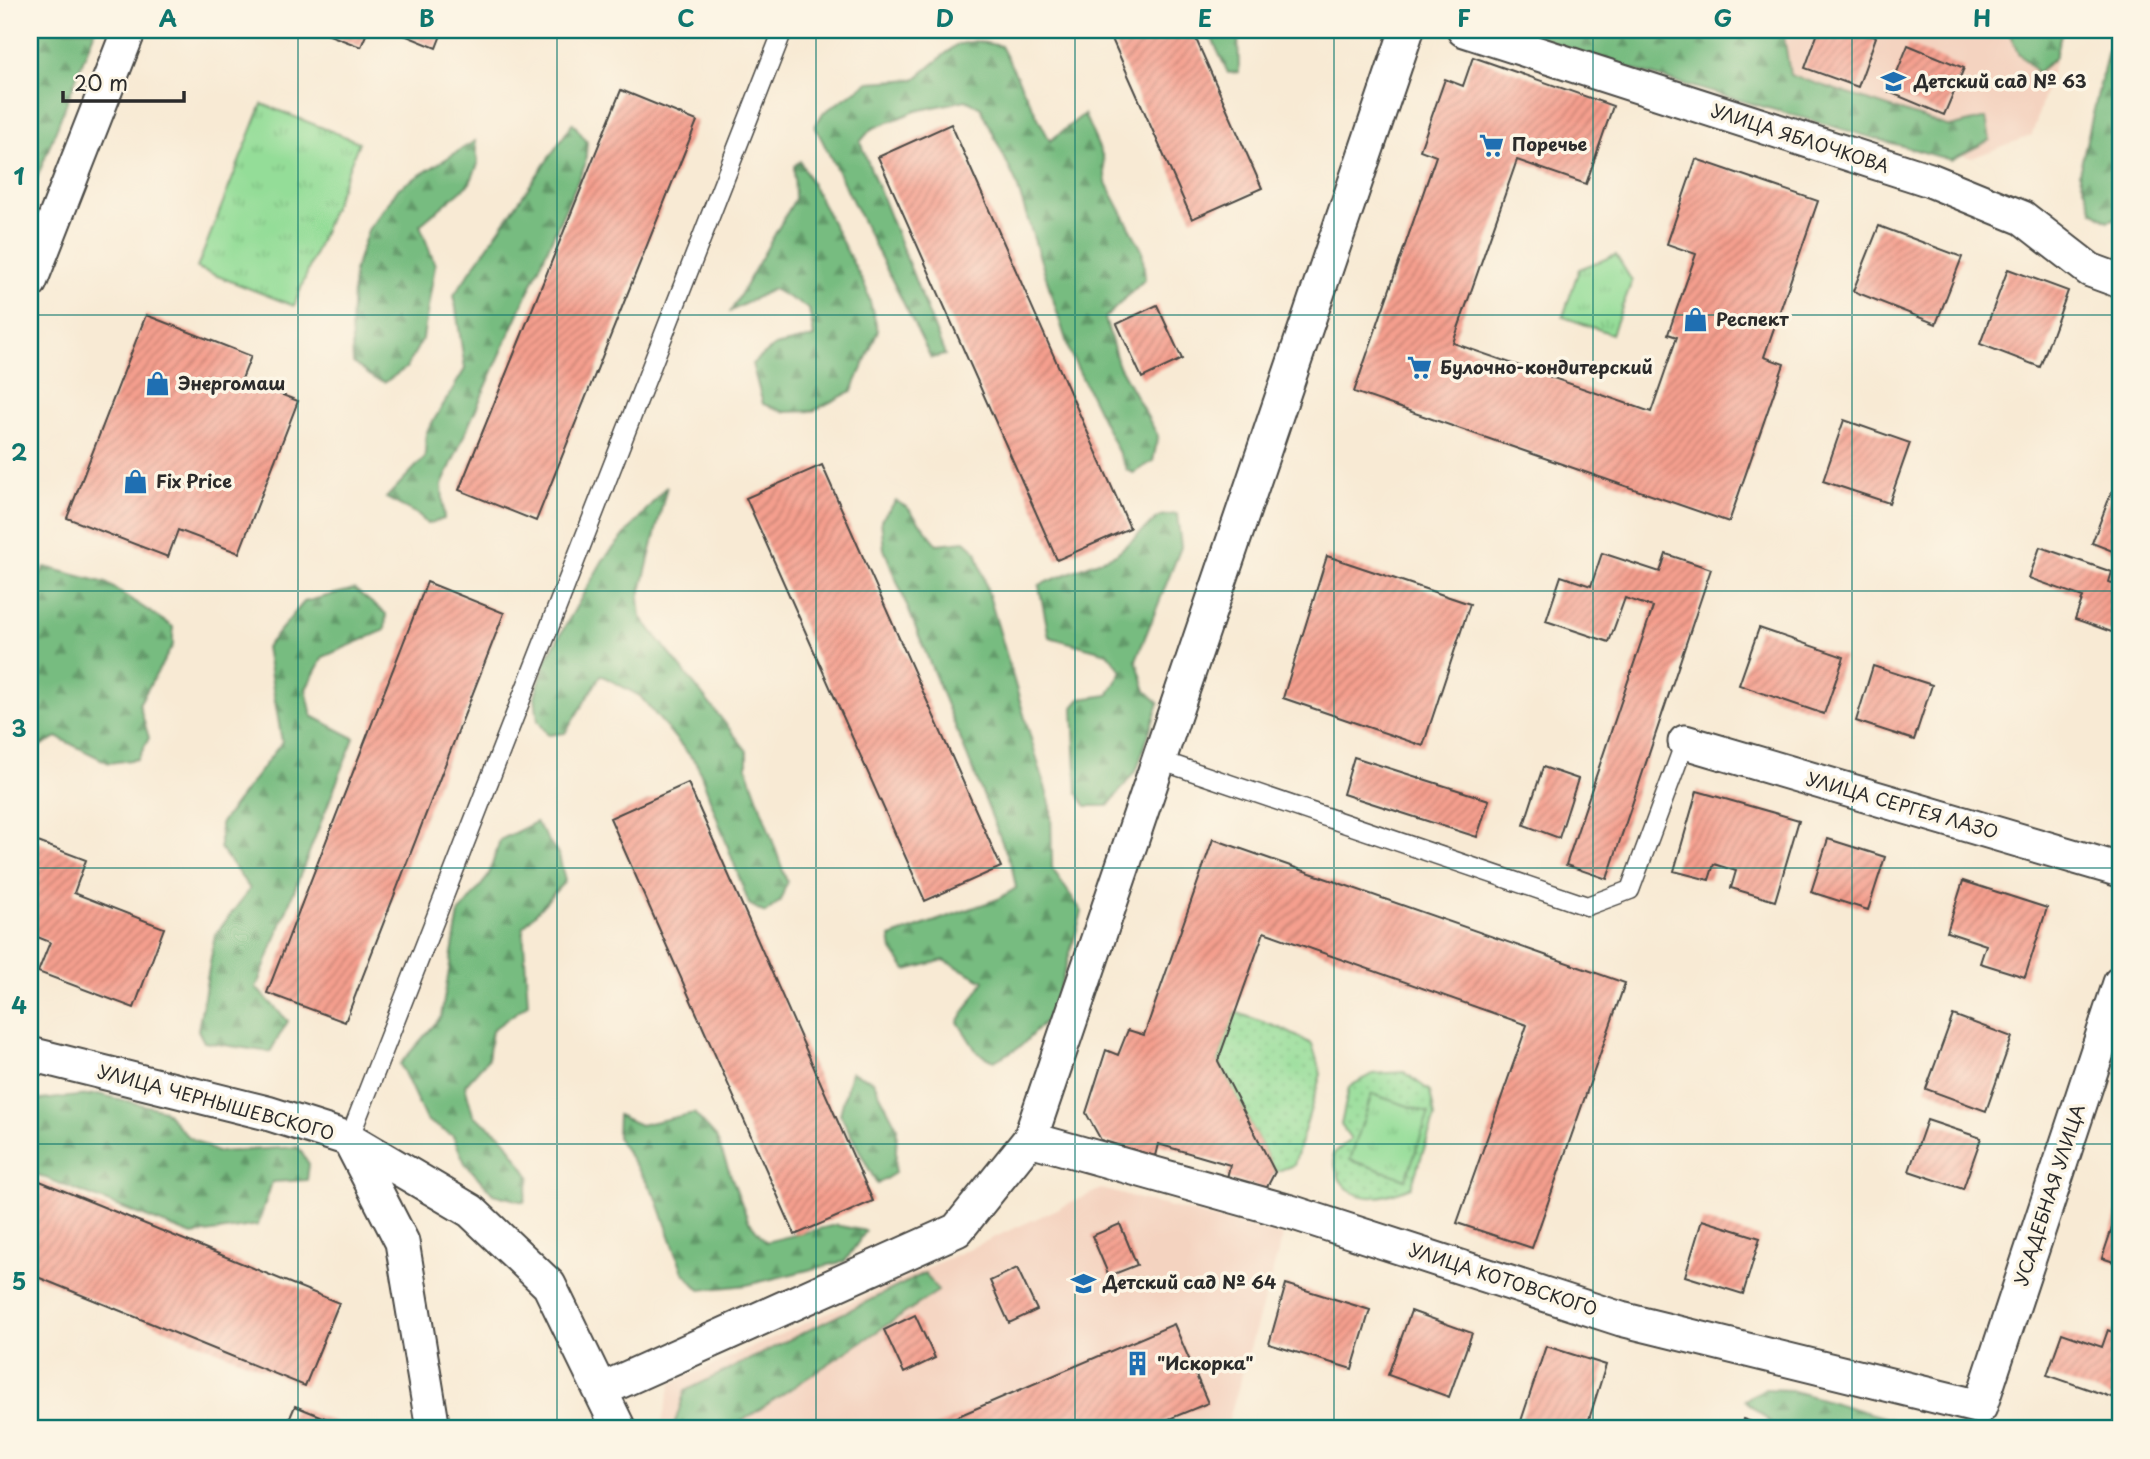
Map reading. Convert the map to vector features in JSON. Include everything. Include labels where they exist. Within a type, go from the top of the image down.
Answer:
[{"type":"street","points":[[30,282],[129,30]]},
{"type":"street","points":[[601,1390],[957,1230],[1030,1139],[1407,30]]},
{"type":"street","name":"УЛИЦА ЯБЛОЧКОВА","points":[[1464,30],[1930,180],[2023,218],[2090,270],[2120,281]]},
{"type":"street","name":"УЛИЦА СЕРГЕЯ ЛАЗО","points":[[1685,742],[2120,870]]},
{"type":"street","name":"УСАДЕБНАЯ УЛИЦА","points":[[1980,1407],[2120,983]]},
{"type":"street","name":"УЛИЦА ЧЕРНЫШЕВСКОГО","points":[[30,1054],[267,1113],[349,1139],[402,1242],[433,1429]]},
{"type":"street","points":[[349,1139],[471,1211],[548,1285],[619,1429]]},
{"type":"street","name":"УЛИЦА КОТОВСКОГО","points":[[1030,1139],[1294,1213],[1621,1319],[1980,1407]]},
{"type":"lane","points":[[349,1139],[783,30]]},
{"type":"lane","points":[[1159,760],[1587,906],[1630,890],[1685,742]]},
{"type":"shaded area","name":"Детский сад № 63","points":[[1580,30],[2064,30],[2032,135],[1972,158]]},
{"type":"shaded area","name":"Детский сад № 64","points":[[1101,1189],[1283,1236],[1226,1429],[660,1429],[671,1384]]},
{"type":"green space","points":[[30,30],[95,30],[30,196]]},
{"type":"green space","points":[[1208,30],[1238,30],[1239,72],[1228,73]]},
{"type":"green space","points":[[1521,30],[1783,30],[1790,75],[1950,127],[1986,118],[1990,140],[1951,160],[1588,57]]},
{"type":"green space","points":[[2008,30],[2062,30],[2055,57],[2038,73],[2018,53]]},
{"type":"green space","points":[[2113,30],[2120,30],[2120,216],[2108,221],[2093,211],[2079,173]]},
{"type":"green space","points":[[975,41],[1001,46],[1050,141],[1084,114],[1103,157],[1106,183],[1142,250],[1145,279],[1105,318],[1118,364],[1158,436],[1153,461],[1133,473],[1127,470],[1070,353],[1016,182],[981,108],[966,100],[916,111],[871,129],[860,142],[945,355],[931,358],[815,126],[823,113],[869,82],[915,79],[956,45]]},
{"type":"green space","points":[[262,104],[359,142],[294,306],[197,268]]},
{"type":"green space","points":[[573,123],[587,142],[585,165],[442,485],[444,519],[427,524],[419,515],[386,498],[425,457],[426,433],[465,369],[454,295]]},
{"type":"green space","points":[[475,141],[478,164],[470,183],[420,225],[435,265],[423,338],[406,368],[385,382],[375,379],[353,363],[351,325],[354,272],[368,230],[399,188]]},
{"type":"green space","points":[[800,161],[866,288],[878,331],[852,391],[813,411],[784,412],[763,404],[752,364],[775,346],[814,337],[809,309],[773,289],[731,311],[795,199],[794,166]]},
{"type":"green space","points":[[1616,255],[1632,281],[1612,334],[1563,317],[1579,269]]},
{"type":"green space","points":[[667,486],[639,599],[641,617],[747,751],[747,768],[787,882],[780,901],[765,913],[749,904],[697,764],[640,696],[601,675],[565,733],[548,735],[538,721],[535,696],[547,658],[603,560]]},
{"type":"green space","points":[[896,501],[908,508],[937,544],[965,541],[976,551],[1051,807],[1052,868],[1082,912],[1052,1014],[1021,1046],[994,1061],[977,1052],[958,1022],[984,981],[944,960],[906,970],[892,950],[890,937],[998,899],[1016,888],[1012,867],[884,549],[881,520]]},
{"type":"green space","points":[[1177,514],[1181,547],[1136,660],[1146,691],[1159,703],[1137,769],[1108,806],[1086,806],[1077,792],[1073,707],[1080,699],[1108,695],[1122,671],[1107,653],[1049,637],[1039,585],[1116,554],[1160,516]]},
{"type":"green space","points":[[45,567],[106,583],[173,627],[173,645],[139,704],[149,738],[138,759],[109,763],[57,737],[30,751],[30,590]]},
{"type":"green space","points":[[354,589],[386,614],[385,630],[323,657],[306,689],[312,716],[354,738],[256,988],[288,1021],[270,1052],[204,1042],[198,1030],[215,935],[250,889],[220,848],[220,824],[282,742],[266,647],[304,602]]},
{"type":"green space","points":[[536,822],[559,856],[565,881],[523,927],[528,1004],[492,1030],[488,1059],[465,1085],[473,1115],[503,1137],[530,1177],[524,1202],[493,1194],[465,1163],[453,1136],[426,1120],[400,1064],[441,1017],[459,913],[488,877],[500,840]]},
{"type":"green space","points":[[1235,1012],[1282,1029],[1312,1044],[1321,1074],[1294,1165],[1275,1172],[1218,1061]]},
{"type":"green space","points":[[851,1072],[873,1081],[897,1127],[895,1173],[877,1184],[840,1114]]},
{"type":"green space","points":[[1404,1072],[1430,1091],[1435,1117],[1411,1187],[1383,1196],[1365,1197],[1356,1194],[1339,1178],[1333,1154],[1351,1139],[1341,1125],[1349,1087],[1372,1074]]},
{"type":"green space","points":[[98,1094],[164,1110],[186,1135],[216,1152],[298,1147],[309,1164],[307,1180],[272,1182],[258,1225],[192,1235],[30,1172],[30,1101]]},
{"type":"green space","points":[[1372,1094],[1429,1113],[1406,1179],[1350,1160]]},
{"type":"green space","points":[[694,1113],[716,1137],[748,1220],[766,1242],[835,1225],[866,1231],[845,1261],[747,1285],[700,1290],[683,1272],[656,1197],[617,1137],[618,1115],[640,1125]]},
{"type":"green space","points":[[925,1273],[938,1291],[730,1429],[673,1429],[685,1391]]},
{"type":"green space","points":[[1764,1389],[1791,1390],[1923,1429],[1793,1429],[1772,1424],[1745,1400]]},
{"type":"building","points":[[316,30],[368,30],[361,47]]},
{"type":"building","points":[[392,30],[443,30],[436,48]]},
{"type":"building","points":[[1108,30],[1192,30],[1262,188],[1192,219]]},
{"type":"building","points":[[1819,30],[1856,30],[1876,37],[1858,87],[1805,68]]},
{"type":"building","points":[[1908,45],[1964,68],[1944,115],[1889,92]]},
{"type":"building","points":[[1473,57],[1613,106],[1586,184],[1517,160],[1453,343],[1651,412],[1677,337],[1668,334],[1696,254],[1667,244],[1696,159],[1818,201],[1764,357],[1784,364],[1729,522],[1354,392],[1436,156],[1420,150],[1445,79],[1463,86]]},
{"type":"building","points":[[621,90],[697,121],[536,521],[459,490]]},
{"type":"building","points":[[951,124],[1130,528],[1057,560],[878,157]]},
{"type":"building","points":[[1879,226],[1962,257],[1936,324],[1853,291]]},
{"type":"building","points":[[2008,269],[2068,291],[2040,367],[1980,344]]},
{"type":"building","points":[[1157,305],[1182,359],[1142,378],[1117,324]]},
{"type":"building","points":[[146,315],[251,356],[242,379],[298,401],[239,553],[178,530],[168,557],[67,518]]},
{"type":"building","points":[[1844,420],[1910,443],[1889,503],[1823,481]]},
{"type":"building","points":[[822,465],[1001,867],[925,901],[746,498]]},
{"type":"building","points":[[2112,491],[2120,494],[2120,554],[2092,543]]},
{"type":"building","points":[[2040,547],[2112,572],[2109,582],[2120,586],[2120,635],[2075,619],[2083,597],[2029,578]]},
{"type":"building","points":[[1602,553],[1660,572],[1666,554],[1711,569],[1607,879],[1566,865],[1653,607],[1625,598],[1609,642],[1546,621],[1561,576],[1591,586]]},
{"type":"building","points":[[1327,556],[1470,604],[1423,746],[1283,698]]},
{"type":"building","points":[[427,582],[504,613],[345,1022],[267,993]]},
{"type":"building","points":[[1759,628],[1844,657],[1824,714],[1739,685]]},
{"type":"building","points":[[1873,666],[1932,685],[1914,740],[1856,721]]},
{"type":"building","points":[[1354,757],[1489,800],[1477,837],[1343,794]]},
{"type":"building","points":[[1543,767],[1578,779],[1559,838],[1524,825]]},
{"type":"building","points":[[688,783],[873,1201],[795,1235],[610,818]]},
{"type":"building","points":[[1697,791],[1799,820],[1775,901],[1731,888],[1736,871],[1714,864],[1709,880],[1674,871]]},
{"type":"building","points":[[30,839],[86,860],[74,893],[164,928],[134,1008],[38,972],[50,942],[30,934]]},
{"type":"building","points":[[1213,839],[1625,983],[1532,1248],[1457,1223],[1527,1025],[1264,932],[1218,1061],[1275,1172],[1266,1189],[1227,1178],[1230,1165],[1158,1144],[1155,1156],[1101,1140],[1086,1113],[1106,1050],[1118,1055],[1128,1030],[1144,1035]]},
{"type":"building","points":[[1828,839],[1885,857],[1868,910],[1811,892]]},
{"type":"building","points":[[1963,881],[2047,908],[2025,977],[1980,963],[1986,945],[1947,932]]},
{"type":"building","points":[[1953,1015],[2012,1037],[1986,1111],[1926,1089]]},
{"type":"building","points":[[1927,1120],[1981,1138],[1963,1189],[1909,1171]]},
{"type":"building","points":[[30,1177],[339,1303],[305,1386],[30,1274]]},
{"type":"building","points":[[2120,1204],[2120,1264],[2102,1258]]},
{"type":"building","points":[[1702,1220],[1760,1238],[1743,1294],[1685,1276]]},
{"type":"building","points":[[1120,1224],[1137,1265],[1109,1276],[1092,1236]]},
{"type":"building","points":[[1017,1268],[1037,1310],[1009,1323],[990,1281]]},
{"type":"building","points":[[1286,1284],[1370,1310],[1352,1369],[1269,1344]]},
{"type":"building","points":[[1411,1311],[1472,1333],[1449,1397],[1388,1375]]},
{"type":"building","points":[[915,1315],[935,1358],[904,1373],[884,1330]]},
{"type":"building","name":"\"Искорка\"","points":[[1174,1324],[1208,1403],[1145,1429],[928,1429]]},
{"type":"building","points":[[2108,1330],[2120,1334],[2120,1400],[2047,1375],[2062,1333],[2102,1347]]},
{"type":"building","points":[[1546,1346],[1606,1365],[1586,1429],[1548,1429],[1521,1421]]},
{"type":"building","points":[[295,1406],[352,1429],[285,1429]]},
{"type":"building","points":[[1743,1419],[1772,1429],[1740,1429]]},
{"type":"place","name":"Детский сад № 63","points":[[1894,82]]},
{"type":"place","name":"Поречье","points":[[1492,145]]},
{"type":"place","name":"Респект","points":[[1696,320]]},
{"type":"place","name":"Булочно-кондитерский","points":[[1420,368]]},
{"type":"place","name":"Энергомаш","points":[[158,384]]},
{"type":"place","name":"Fix Price","points":[[136,482]]},
{"type":"place","name":"Детский сад № 64","points":[[1083,1283]]},
{"type":"place","name":"\"Искорка\"","points":[[1137,1364]]}]
